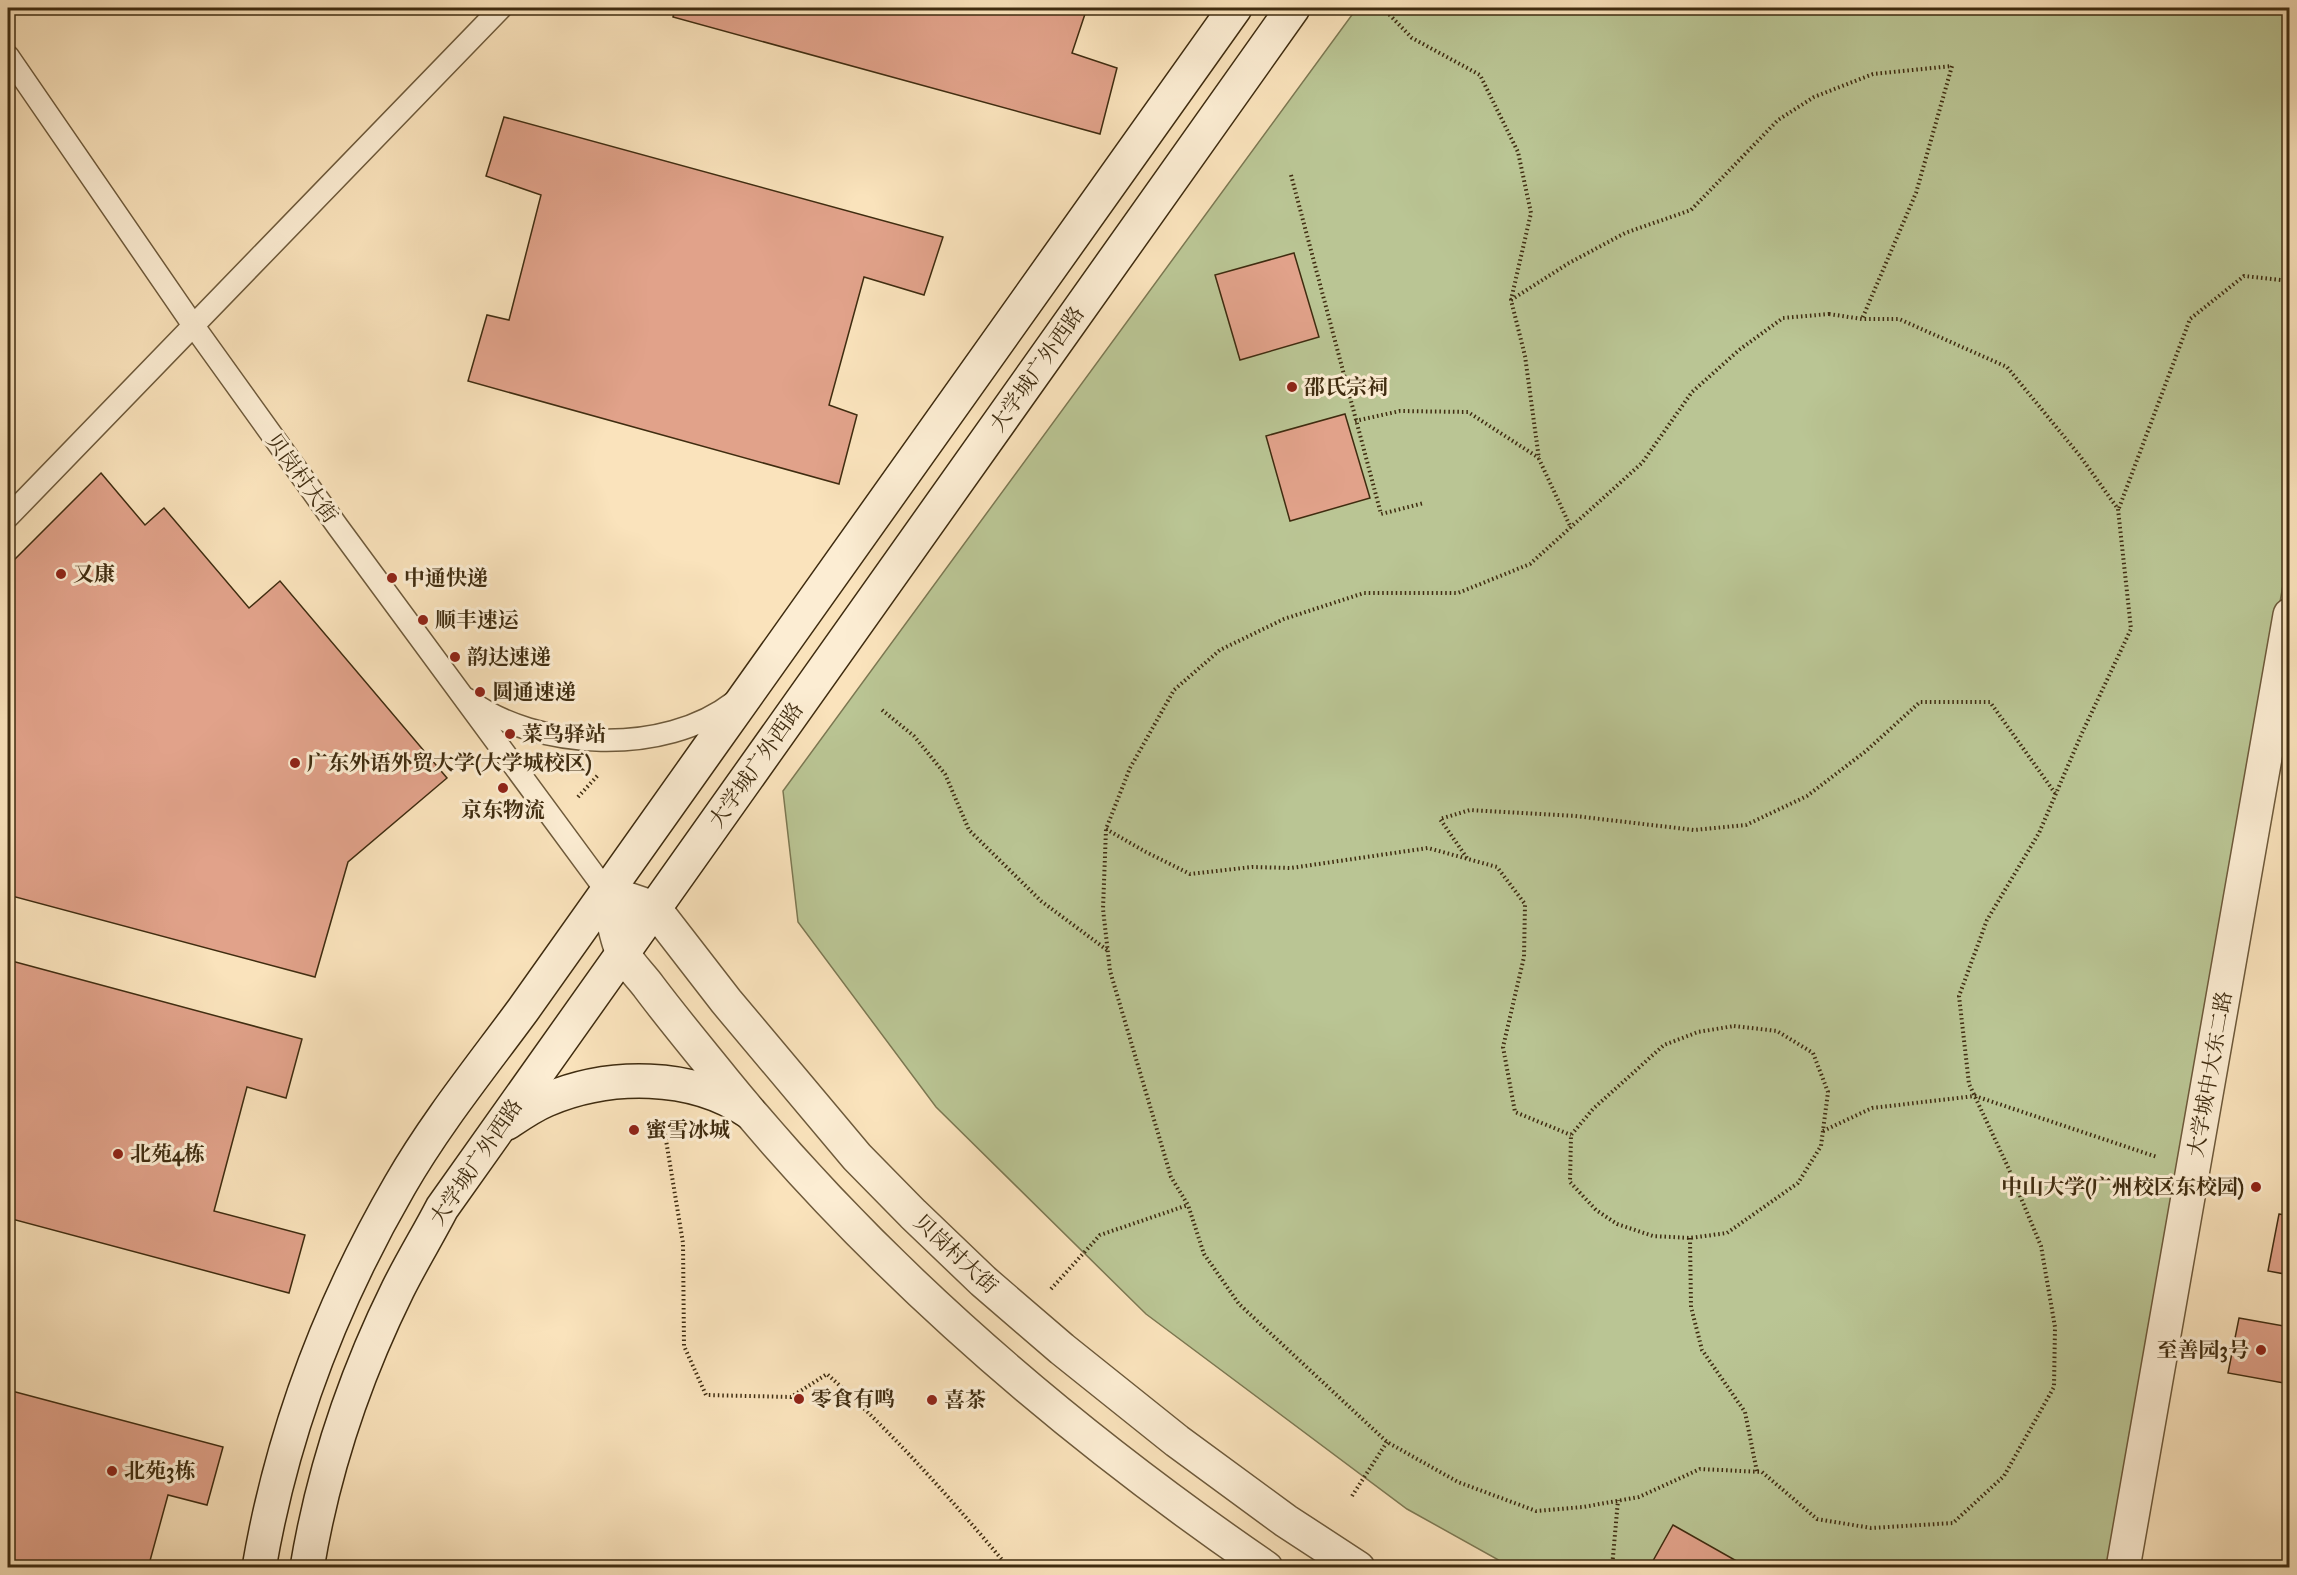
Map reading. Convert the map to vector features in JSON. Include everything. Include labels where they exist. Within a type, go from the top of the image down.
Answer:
[{"type":"main road","points":[[259,1568],[276,1482],[296,1412],[331,1320],[401,1183],[450,1110],[1234,8]]},
{"type":"main road","name":"大学城广外西路","points":[[307,1568],[322,1494],[333,1455],[375,1339],[399,1288],[442,1208],[1293,8]]},
{"type":"main road","name":"大学城中大东二路","points":[[2124,1568],[2289,615]]},
{"type":"main road","points":[[607,892],[654,908]]},
{"type":"main road","name":"贝岗村大街","points":[[607,892],[623,952],[682,1030],[749,1112],[840,1214],[928,1299],[1021,1382],[1144,1480],[1266,1568]]},
{"type":"main road","name":"贝岗村大街","points":[[654,908],[726,1001],[857,1157],[944,1244],[1062,1349],[1178,1441],[1286,1521],[1358,1568]]},
{"type":"main road","points":[[490,1138],[505,1124],[546,1100],[578,1090],[629,1082],[657,1082],[712,1092],[731,1100],[749,1112]]},
{"type":"lane","points":[[8,517],[501,8]]},
{"type":"lane","name":"贝岗村大街","points":[[8,56],[193,325],[458,692],[607,892]]},
{"type":"lane","points":[[458,692],[477,706],[517,724],[553,735],[597,741],[636,739],[690,726],[713,716],[733,703],[757,681]]},
{"type":"path","points":[[1383,8],[1412,38],[1480,75],[1518,152],[1531,213],[1511,300],[1525,356],[1539,459],[1571,528]]},
{"type":"path","points":[[1511,300],[1569,263],[1625,233],[1691,210],[1778,120],[1814,97],[1874,74],[1953,66],[1916,193],[1862,319]]},
{"type":"path","points":[[1291,175],[1381,514],[1424,502]]},
{"type":"path","points":[[2118,508],[2080,456],[2007,367],[1899,319],[1862,319],[1829,314],[1783,318],[1739,350],[1692,392],[1642,463],[1530,564],[1458,593],[1364,593],[1284,619],[1220,650],[1174,690],[1130,768],[1106,829],[1103,909],[1110,971],[1171,1177],[1188,1205],[1204,1254],[1239,1304],[1387,1442],[1458,1482],[1536,1511],[1583,1507],[1639,1497],[1700,1469],[1762,1472],[1817,1519],[1871,1528],[1953,1523],[2004,1476],[2054,1387],[2055,1327],[2041,1246],[1970,1084],[1959,996],[1987,920],[2039,833],[2131,629],[2118,508],[2190,319],[2244,276],[2289,281]]},
{"type":"path","points":[[1355,421],[1400,411],[1468,412],[1539,459]]},
{"type":"path","points":[[1467,858],[1440,819],[1470,810],[1575,816],[1694,830],[1746,825],[1807,796],[1866,751],[1920,702],[1990,702],[2056,793]]},
{"type":"path","points":[[882,710],[914,736],[945,774],[969,830],[1041,901],[1107,950]]},
{"type":"path","points":[[1106,829],[1190,874],[1252,867],[1291,868],[1428,848],[1497,867],[1525,904],[1524,957],[1503,1047],[1515,1112],[1571,1135]]},
{"type":"path","points":[[1734,1026],[1777,1031],[1813,1053],[1828,1092],[1823,1131],[1821,1146],[1798,1183],[1727,1233],[1690,1238],[1653,1236],[1617,1224],[1596,1210],[1570,1182],[1571,1135],[1593,1108],[1664,1045],[1698,1032],[1734,1026]]},
{"type":"path","points":[[1823,1131],[1872,1108],[1975,1096],[2160,1157]]},
{"type":"path","points":[[665,1134],[683,1243],[684,1347],[706,1395],[791,1397],[826,1374],[855,1400],[953,1502],[1009,1568]]},
{"type":"path","points":[[1048,1292],[1100,1235],[1188,1205]]},
{"type":"path","points":[[1690,1238],[1691,1307],[1702,1350],[1745,1412],[1757,1472]]},
{"type":"path","points":[[1352,1496],[1387,1442]]},
{"type":"path","points":[[1612,1568],[1618,1500]]},
{"type":"green space","points":[[1357,8],[2289,8],[2289,551],[2110,1567],[1511,1567],[1407,1509],[1146,1314],[936,1107],[798,922],[783,791]]},
{"type":"building","points":[[675,8],[1087,8],[1072,53],[1117,68],[1100,134],[673,17]]},
{"type":"building","points":[[504,117],[943,237],[924,295],[864,277],[829,405],[857,415],[839,484],[468,381],[487,315],[509,320],[541,195],[486,176]]},
{"type":"building","points":[[1294,253],[1319,337],[1240,360],[1215,275]]},
{"type":"building","points":[[1345,414],[1370,498],[1290,521],[1266,436]]},
{"type":"building","points":[[101,473],[145,525],[164,508],[249,608],[280,581],[447,778],[348,862],[315,977],[8,895],[8,566]]},
{"type":"building","name":"北苑4栋","points":[[8,960],[302,1039],[286,1098],[247,1087],[214,1211],[305,1235],[289,1293],[8,1218]]},
{"type":"building","points":[[2279,1214],[2290,1216],[2290,1275],[2268,1271]]},
{"type":"building","name":"至善园3号","points":[[2239,1318],[2290,1327],[2290,1384],[2228,1373]]},
{"type":"building","name":"北苑3栋","points":[[8,1390],[223,1447],[207,1505],[168,1495],[148,1568],[8,1568]]},
{"type":"building","points":[[1673,1525],[1749,1568],[1649,1568]]},
{"type":"place","name":"邵氏宗祠","points":[[1292,387]]},
{"type":"place","name":"又康","points":[[61,574]]},
{"type":"place","name":"中通快递","points":[[392,578]]},
{"type":"place","name":"顺丰速运","points":[[423,620]]},
{"type":"place","name":"韵达速递","points":[[455,657]]},
{"type":"place","name":"圆通速递","points":[[480,692]]},
{"type":"place","name":"菜鸟驿站","points":[[510,734]]},
{"type":"place","name":"广东外语外贸大学(大学城校区)","points":[[295,763]]},
{"type":"place","name":"京东物流","points":[[503,788]]},
{"type":"place","name":"蜜雪冰城","points":[[634,1130]]},
{"type":"place","name":"北苑4栋","points":[[118,1154]]},
{"type":"place","name":"中山大学(广州校区东校园)","points":[[2256,1187]]},
{"type":"place","name":"至善园3号","points":[[2261,1350]]},
{"type":"place","name":"零食有鸣","points":[[799,1399]]},
{"type":"place","name":"喜茶","points":[[932,1400]]},
{"type":"place","name":"北苑3栋","points":[[112,1471]]}]
